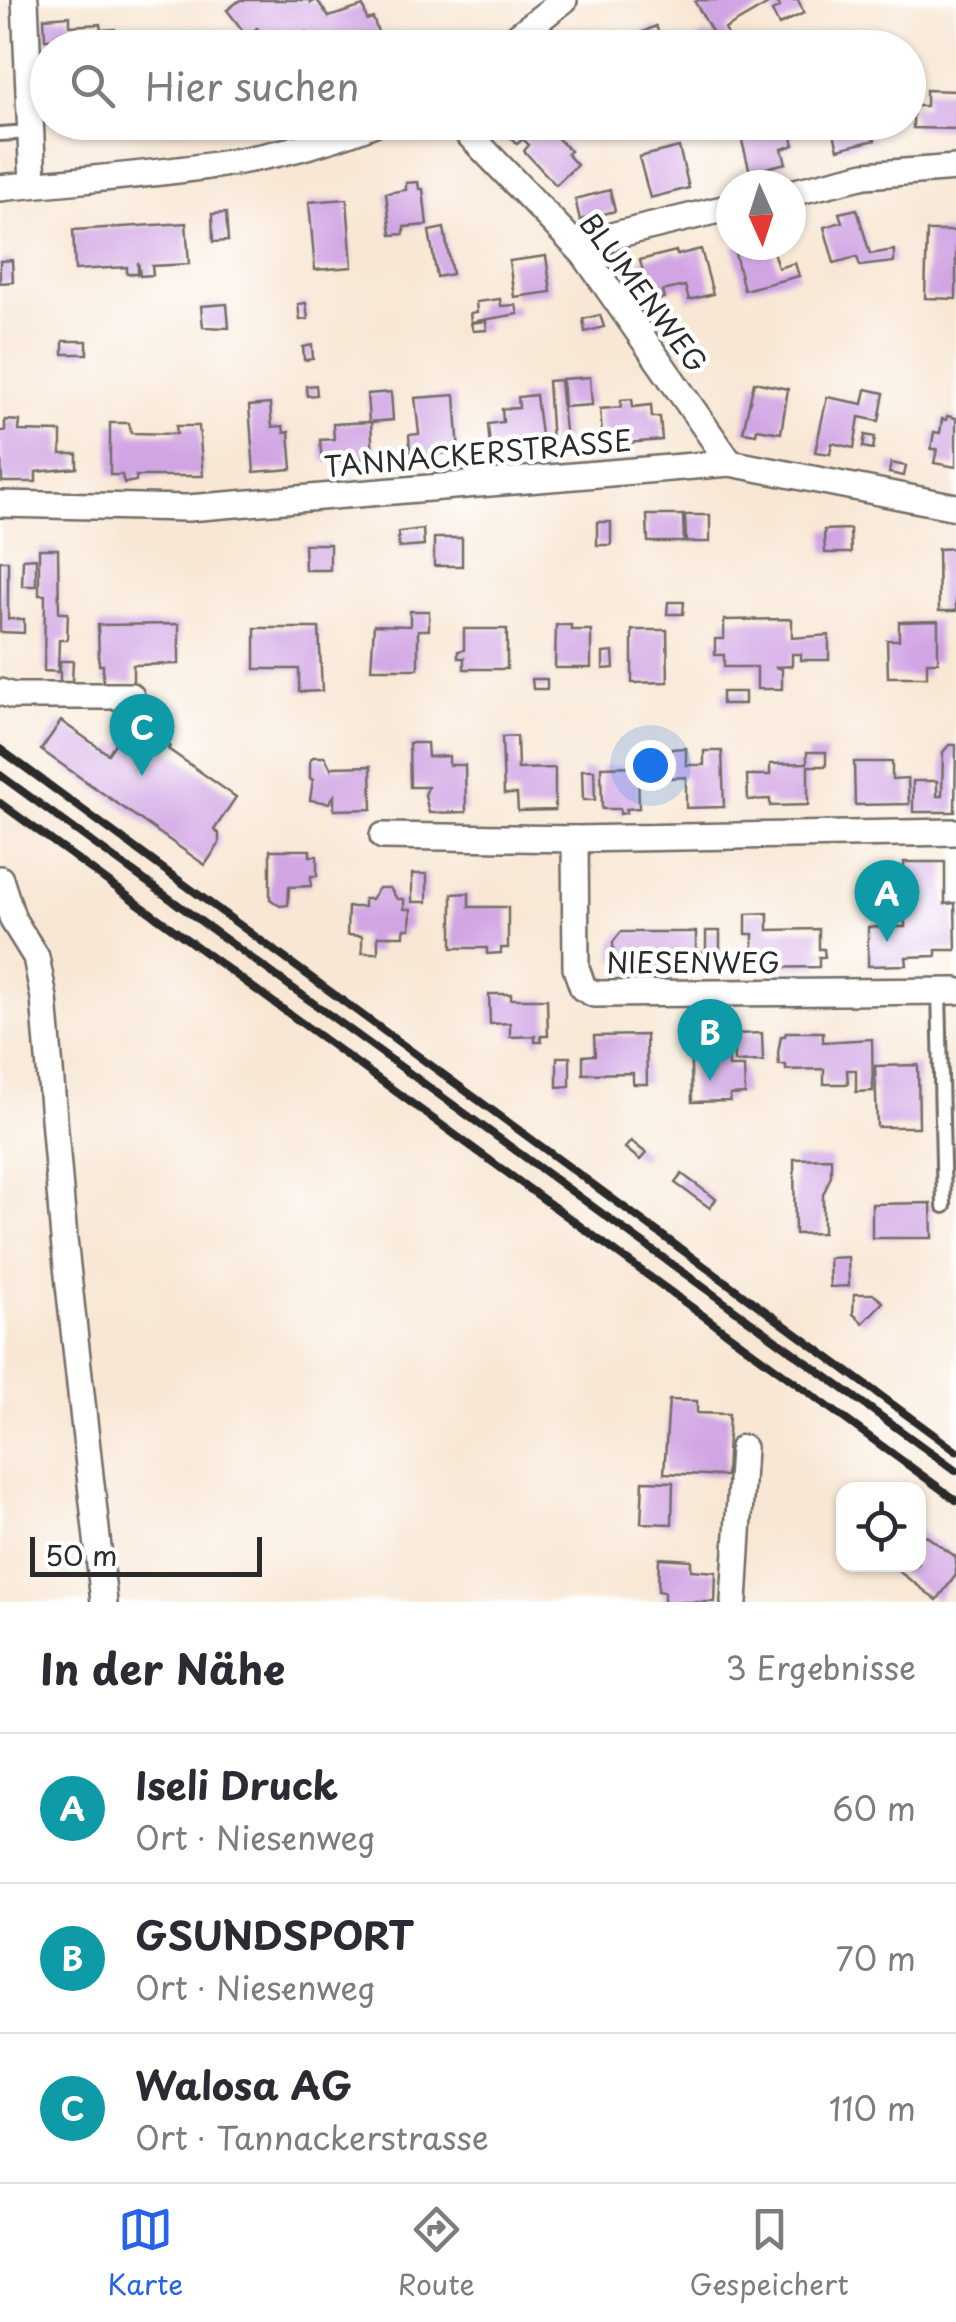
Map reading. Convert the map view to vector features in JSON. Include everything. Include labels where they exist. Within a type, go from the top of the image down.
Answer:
[{"type":"street","points":[[25,0],[33,184]]},
{"type":"street","points":[[525,30],[564,0]]},
{"type":"street","points":[[0,188],[187,169],[283,153],[322,140]]},
{"type":"street","name":"BLUMENWEG","points":[[474,140],[584,254],[730,463]]},
{"type":"street","points":[[806,189],[865,175],[956,168]]},
{"type":"street","points":[[584,254],[614,234],[716,210]]},
{"type":"street","name":"TANNACKERSTRASSE","points":[[0,504],[188,508],[730,463],[956,508]]},
{"type":"street","points":[[0,692],[14,696],[131,696]]},
{"type":"street","points":[[383,836],[575,839],[956,832]]},
{"type":"street","name":"NIESENWEG","points":[[575,839],[576,968],[583,988],[594,994],[948,991]]},
{"type":"street","points":[[0,879],[6,916],[36,958],[44,998],[64,1239],[104,1602]]},
{"type":"street","points":[[734,1602],[743,1448]]},
{"type":"lane","points":[[0,134],[29,132]]},
{"type":"lane","points":[[944,1206],[948,991]]},
{"type":"building","points":[[240,0],[317,0],[329,17],[363,6],[367,20],[373,18],[377,30],[242,30],[227,10]]},
{"type":"building","points":[[775,0],[726,30],[711,30],[695,2]]},
{"type":"building","points":[[776,0],[798,0],[804,13],[779,25],[772,11],[780,7]]},
{"type":"building","points":[[70,16],[70,26],[100,24],[101,30],[45,30],[44,18]]},
{"type":"building","points":[[926,90],[956,91],[956,129],[926,128]]},
{"type":"building","points":[[524,140],[559,140],[577,165],[556,185],[524,151],[529,145]]},
{"type":"building","points":[[742,140],[793,140],[794,145],[782,149],[786,163],[749,170]]},
{"type":"building","points":[[836,140],[875,140],[838,149]]},
{"type":"building","points":[[679,147],[689,188],[650,198],[639,157]]},
{"type":"building","points":[[418,182],[419,189],[423,189],[427,225],[404,227],[404,234],[391,235],[386,193],[406,190],[406,183]]},
{"type":"building","points":[[610,190],[615,211],[580,220],[575,199]]},
{"type":"building","points":[[347,199],[352,267],[315,270],[309,202]]},
{"type":"building","points":[[857,209],[870,254],[894,250],[894,262],[860,266],[857,257],[834,263],[824,227],[842,222],[839,213]]},
{"type":"building","points":[[226,213],[228,241],[213,242],[212,214]]},
{"type":"building","points":[[186,223],[189,264],[152,266],[153,275],[140,276],[138,262],[138,274],[127,274],[127,267],[75,270],[73,230]]},
{"type":"building","points":[[444,228],[452,274],[437,277],[429,231]]},
{"type":"building","points":[[927,231],[956,231],[956,299],[925,298]]},
{"type":"building","points":[[701,249],[713,294],[689,300],[685,286],[662,291],[664,298],[654,301],[640,260]]},
{"type":"building","points":[[546,256],[551,292],[514,297],[509,261]]},
{"type":"building","points":[[12,260],[13,282],[0,283],[0,261]]},
{"type":"building","points":[[737,260],[776,260],[778,268],[795,263],[799,276],[744,290]]},
{"type":"building","points":[[500,299],[501,306],[516,305],[518,314],[471,322],[470,313],[477,312],[476,302]]},
{"type":"building","points":[[306,303],[308,319],[300,320],[298,304]]},
{"type":"building","points":[[227,304],[229,328],[203,327],[201,306]]},
{"type":"building","points":[[600,315],[604,327],[585,332],[583,319]]},
{"type":"building","points":[[486,321],[487,330],[473,331],[471,323]]},
{"type":"building","points":[[63,341],[87,341],[87,354],[63,354]]},
{"type":"building","points":[[312,345],[313,359],[304,360],[303,347]]},
{"type":"building","points":[[590,377],[592,405],[564,407],[562,379]]},
{"type":"building","points":[[560,380],[566,441],[552,443],[548,381]]},
{"type":"building","points":[[754,382],[788,389],[781,433],[757,429],[756,434],[743,432]]},
{"type":"building","points":[[316,385],[317,395],[307,396],[306,386]]},
{"type":"building","points":[[866,389],[884,393],[879,421],[859,417],[854,448],[832,443],[830,454],[815,452],[827,397],[863,404]]},
{"type":"building","points":[[391,392],[393,420],[371,422],[373,458],[336,461],[335,457],[322,462],[320,440],[334,439],[333,424],[369,422],[367,394]]},
{"type":"building","points":[[455,395],[459,452],[410,452],[409,435],[419,434],[415,398]]},
{"type":"building","points":[[536,395],[542,443],[490,447],[488,424],[503,422],[502,409],[519,408],[518,397]]},
{"type":"building","points":[[632,399],[633,407],[651,405],[652,417],[660,417],[662,440],[603,445],[600,409],[621,407],[621,400]]},
{"type":"building","points":[[270,404],[272,427],[283,426],[284,433],[289,432],[292,469],[254,472],[249,406]]},
{"type":"building","points":[[956,418],[956,467],[934,463],[937,449],[931,449],[934,432],[940,433],[942,419]]},
{"type":"building","points":[[5,420],[20,421],[19,431],[61,432],[61,454],[77,454],[77,468],[36,472],[36,482],[2,482],[0,431],[5,431]]},
{"type":"building","points":[[110,423],[129,423],[131,433],[177,434],[176,426],[199,426],[203,476],[136,476],[136,481],[124,483],[122,475],[110,475]]},
{"type":"building","points":[[865,435],[875,437],[873,449],[863,447]]},
{"type":"building","points":[[891,463],[906,466],[904,476],[889,473]]},
{"type":"building","points":[[647,515],[683,515],[684,542],[648,542]]},
{"type":"building","points":[[685,515],[710,515],[710,542],[686,542]]},
{"type":"building","points":[[597,522],[611,522],[611,545],[597,545]]},
{"type":"building","points":[[423,529],[424,546],[399,548],[398,532]]},
{"type":"building","points":[[850,529],[851,553],[825,553],[824,530]]},
{"type":"building","points":[[434,538],[462,538],[462,566],[434,566]]},
{"type":"building","points":[[304,544],[330,544],[330,570],[305,570]]},
{"type":"building","points":[[956,548],[956,611],[939,611],[938,549]]},
{"type":"building","points":[[39,549],[58,549],[59,613],[68,613],[67,640],[59,640],[58,672],[44,671],[45,595],[39,595]]},
{"type":"building","points":[[36,558],[36,586],[22,586],[23,559]]},
{"type":"building","points":[[0,561],[8,561],[8,619],[24,619],[24,633],[0,632]]},
{"type":"building","points":[[668,602],[684,602],[683,614],[667,614]]},
{"type":"building","points":[[410,611],[429,611],[429,630],[418,630],[418,669],[371,669],[374,625],[410,626]]},
{"type":"building","points":[[792,619],[792,638],[829,635],[829,660],[801,660],[801,654],[792,654],[792,666],[775,667],[782,669],[782,689],[757,689],[757,667],[724,667],[724,655],[715,655],[715,639],[724,639],[724,620]]},
{"type":"building","points":[[938,621],[938,662],[927,662],[927,677],[888,677],[887,640],[899,640],[899,622]]},
{"type":"building","points":[[179,624],[179,664],[133,665],[133,683],[103,683],[98,625]]},
{"type":"building","points":[[556,625],[591,630],[591,668],[555,668]]},
{"type":"building","points":[[255,628],[319,628],[322,691],[299,692],[299,669],[255,669]]},
{"type":"building","points":[[464,629],[507,629],[507,669],[464,669],[464,658],[458,658],[458,651],[464,650]]},
{"type":"building","points":[[632,630],[667,630],[668,682],[632,683]]},
{"type":"building","points":[[613,652],[614,668],[603,669],[603,653]]},
{"type":"building","points":[[60,661],[73,661],[72,682],[60,682]]},
{"type":"building","points":[[532,679],[547,679],[547,689],[533,689]]},
{"type":"building","points":[[722,692],[745,692],[745,704],[722,704]]},
{"type":"building","points":[[61,721],[108,754],[116,742],[121,746],[138,722],[170,746],[168,749],[236,797],[214,830],[219,834],[219,844],[205,865],[41,750]]},
{"type":"building","points":[[517,736],[518,769],[555,768],[555,810],[518,811],[517,794],[504,794],[502,737]]},
{"type":"building","points":[[409,743],[427,743],[428,757],[449,756],[449,765],[465,765],[466,812],[429,813],[425,795],[428,787],[410,787]]},
{"type":"building","points":[[949,745],[956,745],[955,812],[913,812],[913,781],[937,781],[937,796],[942,796],[943,752]]},
{"type":"building","points":[[686,748],[686,765],[704,765],[704,751],[722,751],[724,807],[686,808],[686,777],[671,778],[671,749]]},
{"type":"building","points":[[807,752],[826,752],[826,766],[808,766],[808,805],[770,806],[770,799],[748,800],[747,775],[770,775],[770,764],[807,763]]},
{"type":"building","points":[[313,757],[325,757],[331,769],[371,766],[372,809],[334,810],[334,796],[329,803],[310,800]]},
{"type":"building","points":[[854,762],[892,762],[892,779],[908,778],[909,804],[855,805]]},
{"type":"building","points":[[638,766],[639,808],[620,814],[620,809],[602,809],[601,767]]},
{"type":"building","points":[[582,770],[594,770],[595,800],[583,800]]},
{"type":"building","points":[[270,850],[310,850],[310,856],[317,856],[317,876],[311,876],[311,886],[289,887],[288,905],[280,906],[270,899]]},
{"type":"building","points":[[904,862],[945,862],[945,904],[955,903],[956,950],[936,950],[936,956],[906,957],[907,965],[868,966],[868,927],[905,927]]},
{"type":"building","points":[[412,874],[427,874],[427,902],[412,902]]},
{"type":"building","points":[[379,888],[390,888],[397,899],[404,899],[404,909],[411,909],[410,929],[404,929],[404,936],[378,936],[378,953],[362,953],[362,936],[347,935],[348,907],[364,907],[364,899],[371,899]]},
{"type":"building","points":[[469,893],[469,907],[508,907],[508,948],[501,948],[501,953],[487,954],[487,948],[452,948],[452,894]]},
{"type":"building","points":[[768,913],[768,930],[819,929],[819,949],[824,949],[825,957],[819,957],[819,967],[753,968],[748,951],[753,951],[753,934],[746,934],[746,914]]},
{"type":"building","points":[[706,931],[720,931],[720,958],[706,959]]},
{"type":"building","points":[[621,932],[696,932],[696,952],[702,952],[702,959],[696,959],[696,969],[621,970],[621,960],[613,960],[613,942]]},
{"type":"building","points":[[489,994],[511,994],[511,999],[547,999],[548,1036],[541,1036],[542,1042],[535,1042],[535,1036],[510,1037],[510,1023],[490,1024]]},
{"type":"building","points":[[786,1032],[823,1032],[823,1042],[872,1039],[873,1091],[856,1092],[856,1070],[847,1070],[848,1084],[824,1084],[824,1069],[786,1070],[786,1065],[779,1065],[778,1053],[781,1036]]},
{"type":"building","points":[[728,1033],[729,1067],[744,1067],[745,1094],[730,1095],[730,1101],[692,1102],[690,1034]]},
{"type":"building","points":[[762,1033],[763,1061],[734,1062],[734,1034]]},
{"type":"building","points":[[646,1035],[647,1084],[633,1084],[633,1073],[583,1074],[583,1056],[595,1055],[594,1036]]},
{"type":"building","points":[[557,1057],[570,1057],[570,1086],[557,1087]]},
{"type":"building","points":[[918,1065],[919,1127],[877,1127],[875,1066]]},
{"type":"building","points":[[631,1141],[646,1153],[640,1160],[625,1148]]},
{"type":"building","points":[[831,1158],[831,1176],[823,1195],[823,1233],[795,1234],[794,1159]]},
{"type":"building","points":[[682,1174],[716,1199],[710,1208],[675,1183]]},
{"type":"building","points":[[931,1203],[932,1238],[872,1238],[872,1204]]},
{"type":"building","points":[[848,1257],[849,1286],[830,1287],[829,1258]]},
{"type":"building","points":[[854,1294],[873,1294],[883,1302],[863,1323],[853,1314]]},
{"type":"building","points":[[669,1400],[697,1401],[697,1413],[729,1414],[726,1476],[664,1473]]},
{"type":"building","points":[[643,1481],[673,1482],[672,1524],[641,1523]]},
{"type":"building","points":[[926,1536],[956,1557],[956,1575],[937,1600],[900,1572],[926,1572]]},
{"type":"building","points":[[659,1558],[691,1560],[691,1570],[716,1572],[715,1602],[664,1602],[664,1592],[658,1591]]},
{"type":"railway","points":[[0,749],[956,1451]]},
{"type":"railway","points":[[0,775],[956,1471]]},
{"type":"railway","points":[[0,803],[956,1500]]},
{"type":"place","name":"Walosa AG","points":[[142,776]]},
{"type":"place","name":"Iseli Druck","points":[[887,942]]},
{"type":"place","name":"GSUNDSPORT","points":[[710,1081]]}]
